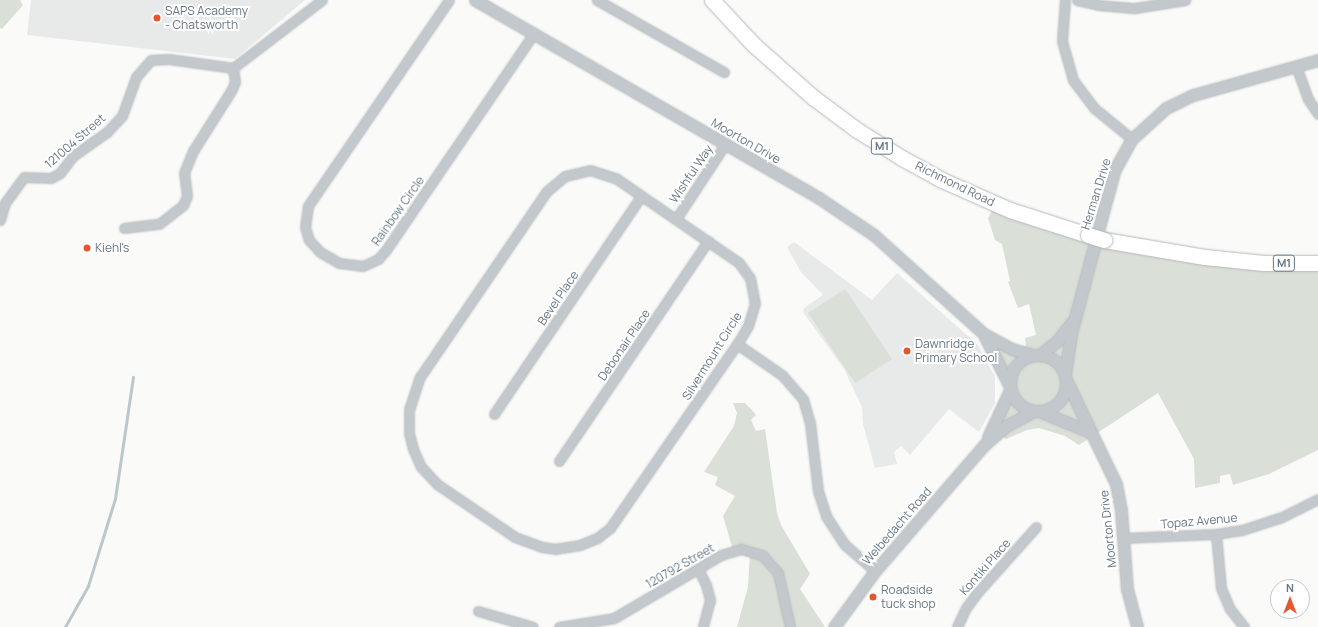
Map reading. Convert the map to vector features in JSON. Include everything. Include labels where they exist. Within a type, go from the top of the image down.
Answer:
[{"type":"highway","name":"Richmond Road","points":[[712,0],[754,45],[809,94],[889,150],[973,194],[1017,212],[1104,240],[1171,252],[1251,260]]},
{"type":"highway","name":"M1","points":[[1251,260],[1318,256]]},
{"type":"highway","name":"M1","points":[[1251,260],[1318,263]]},
{"type":"street","points":[[124,228],[158,224],[183,205],[188,196],[184,173],[193,150],[231,91],[235,82],[233,68],[322,0]]},
{"type":"street","name":"Rainbow Circle","points":[[449,0],[308,206],[305,227],[309,240],[320,252],[339,263],[363,266],[378,259],[386,250],[534,33]]},
{"type":"street","name":"Moorton Drive","points":[[474,0],[726,143],[819,198],[874,235],[984,334],[1012,349],[1037,354]]},
{"type":"street","points":[[597,0],[724,72]]},
{"type":"street","points":[[1065,0],[1062,42],[1073,80],[1094,108],[1132,139]]},
{"type":"street","points":[[1077,0],[1098,5],[1135,8],[1185,0]]},
{"type":"street","name":"121004 Street","points":[[0,220],[5,204],[24,177],[51,178],[60,173],[73,156],[83,151],[107,132],[122,116],[136,77],[151,60],[169,59],[233,68]]},
{"type":"street","name":"Herman Drive","points":[[1065,377],[1075,319],[1114,171],[1132,139],[1153,118],[1178,101],[1226,84],[1318,60]]},
{"type":"street","points":[[1296,66],[1308,100],[1318,114]]},
{"type":"street","name":"Wishful Way","points":[[676,219],[726,143]]},
{"type":"street","name":"Silvermount Circle","points":[[590,170],[608,174],[641,196],[739,263],[753,286],[754,313],[737,344],[610,528],[597,538],[580,545],[556,549],[536,545],[515,537],[437,484],[422,467],[413,449],[409,433],[409,410],[415,388],[547,190],[565,176],[590,170]]},
{"type":"street","name":"Bevel Place","points":[[494,414],[641,196]]},
{"type":"street","name":"Debonair Place","points":[[559,461],[708,242]]},
{"type":"street","name":"Herman Drive","points":[[1037,354],[1058,340],[1075,319]]},
{"type":"street","name":"Moorton Drive","points":[[984,334],[1010,387]]},
{"type":"street","points":[[737,344],[782,375],[803,399],[810,423],[818,491],[824,511],[844,544],[875,571]]},
{"type":"street","points":[[1037,411],[1050,408],[1059,401],[1065,391],[1065,377],[1055,360],[1037,354],[1015,365],[1010,387],[1019,404],[1090,432]]},
{"type":"street","name":"Moorton Drive","points":[[1065,377],[1090,432],[1105,456],[1116,484],[1124,538],[1127,589],[1137,627]]},
{"type":"street","name":"Welbedacht Road","points":[[984,445],[1010,387]]},
{"type":"street","name":"Welbedacht Road","points":[[834,627],[875,571],[984,445],[1006,426],[1037,411]]},
{"type":"street","name":"Topaz Avenue","points":[[1124,538],[1216,534],[1261,526],[1318,499]]},
{"type":"street","name":"Kontiki Place","points":[[957,627],[966,608],[976,594],[1036,527]]},
{"type":"street","points":[[1216,534],[1222,588],[1230,608],[1244,627]]},
{"type":"street","name":"120792 Street","points":[[559,627],[609,624],[698,569],[734,550],[746,550],[762,555],[778,573],[790,627]]},
{"type":"street","points":[[698,569],[706,585],[710,600],[703,627]]},
{"type":"street","points":[[478,611],[533,627]]},
{"type":"shaded area","points":[[0,0],[20,0],[23,5],[2,29],[0,28]]},
{"type":"shaded area","name":"SAPS Academy - Chatsworth","points":[[31,0],[305,0],[235,59],[27,35]]},
{"type":"shaded area","points":[[995,205],[1088,236],[1318,264],[1318,450],[1269,474],[1233,485],[1230,474],[1220,476],[1220,483],[1195,488],[1194,459],[1158,393],[1079,445],[1065,436],[1039,428],[1027,430],[1006,439],[992,429],[1009,390],[993,351],[996,342],[1012,349],[1026,346],[1025,338],[1036,335],[1029,304],[1018,308],[1008,282],[1010,281],[1002,244],[995,240],[988,218]]},
{"type":"shaded area","name":"Dawnridge Primary School","points":[[794,242],[872,300],[897,273],[978,345],[995,377],[995,403],[979,432],[949,409],[910,455],[901,446],[894,452],[897,464],[875,468],[863,424],[862,407],[844,369],[803,312],[804,308],[823,295],[801,272],[787,247]]},
{"type":"shaded area","points":[[845,289],[892,359],[855,383],[808,313]]},
{"type":"shaded area","points":[[733,403],[745,403],[756,415],[751,420],[756,431],[765,429],[777,513],[781,525],[810,574],[800,589],[825,627],[737,627],[748,587],[750,551],[733,550],[723,516],[735,496],[715,485],[718,477],[704,472],[734,426],[737,413]]},
{"type":"waterway","points":[[65,627],[88,586],[115,499],[133,377]]},
{"type":"place","name":"SAPS Academy - Chatsworth","points":[[157,18]]},
{"type":"place","name":"Kiehl's","points":[[87,248]]},
{"type":"place","name":"Dawnridge Primary School","points":[[907,351]]},
{"type":"place","name":"Roadside tuck shop","points":[[873,597]]}]
